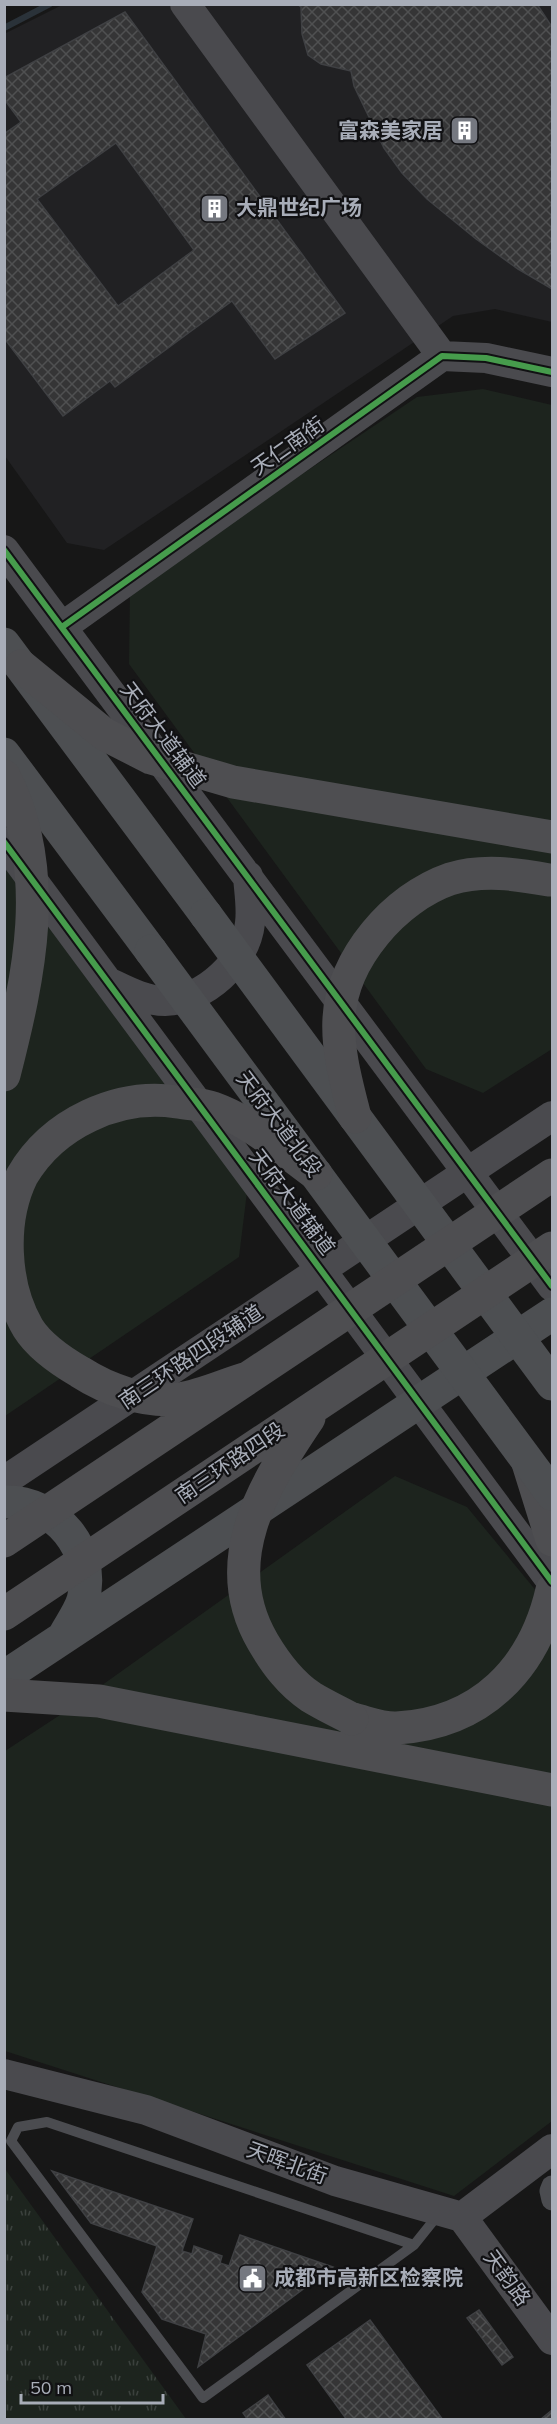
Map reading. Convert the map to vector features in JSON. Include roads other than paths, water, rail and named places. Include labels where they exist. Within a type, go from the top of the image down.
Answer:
[{"type":"highway","points":[[13,655],[104,734],[151,758],[232,782],[552,837]]},
{"type":"highway","points":[[4,776],[14,794],[29,848],[34,916],[25,993],[4,1075]]},
{"type":"highway","points":[[355,1117],[342,1063],[339,1017],[351,968],[373,934],[405,903],[450,879],[501,872],[552,882]]},
{"type":"highway","points":[[248,1378],[180,1399],[149,1399],[87,1377],[56,1357],[29,1330],[11,1292],[5,1252],[8,1217],[21,1176],[44,1148],[81,1119],[121,1103],[158,1099],[211,1107],[246,1123],[316,1174]]},
{"type":"highway","points":[[4,1540],[552,1175]]},
{"type":"highway","name":"南三环路四段","points":[[4,1614],[552,1248]]},
{"type":"highway","points":[[320,1403],[282,1458],[263,1492],[248,1535],[242,1565],[247,1607],[257,1631],[279,1668],[311,1696],[352,1719],[395,1728],[452,1718],[490,1696],[523,1664],[546,1619],[552,1590]]},
{"type":"highway","points":[[527,1459],[552,1540]]},
{"type":"highway","points":[[4,1695],[99,1701],[552,1790]]},
{"type":"main road","points":[[13,655],[552,1384]]},
{"type":"main road","name":"天府大道北段","points":[[4,754],[552,1494]]},
{"type":"main road","points":[[4,1677],[552,1314]]},
{"type":"main road","points":[[4,1502],[37,1507],[64,1525],[78,1546],[85,1577],[83,1601],[62,1639]]},
{"type":"street","points":[[185,4],[442,356],[486,358],[552,372]]},
{"type":"street","name":"天仁南街","points":[[62,627],[442,356]]},
{"type":"street","name":"天府大道辅道","points":[[4,550],[552,1286]]},
{"type":"street","name":"天府大道辅道","points":[[4,842],[552,1582]]},
{"type":"street","points":[[108,982],[136,995],[165,1001],[198,992],[223,976],[244,948],[250,922],[248,876]]},
{"type":"street","name":"南三环路四段辅道","points":[[4,1481],[552,1116]]},
{"type":"street","name":"天晖北街","points":[[4,2074],[146,2110],[335,2181],[451,2215]]},
{"type":"street","points":[[451,2215],[552,2149]]},
{"type":"street","points":[[552,2186],[550,2191],[552,2199]]},
{"type":"street","name":"天韵路","points":[[451,2215],[552,2340]]},
{"type":"lane","points":[[414,2245],[47,2122],[18,2127],[10,2141],[203,2398],[414,2245],[451,2215]]},
{"type":"waterway","points":[[4,28],[50,4]]},
{"type":"place","name":"富森美家居","points":[[464,131]]},
{"type":"place","name":"大鼎世纪广场","points":[[215,208]]},
{"type":"place","name":"成都市高新区检察院","points":[[253,2278]]}]
